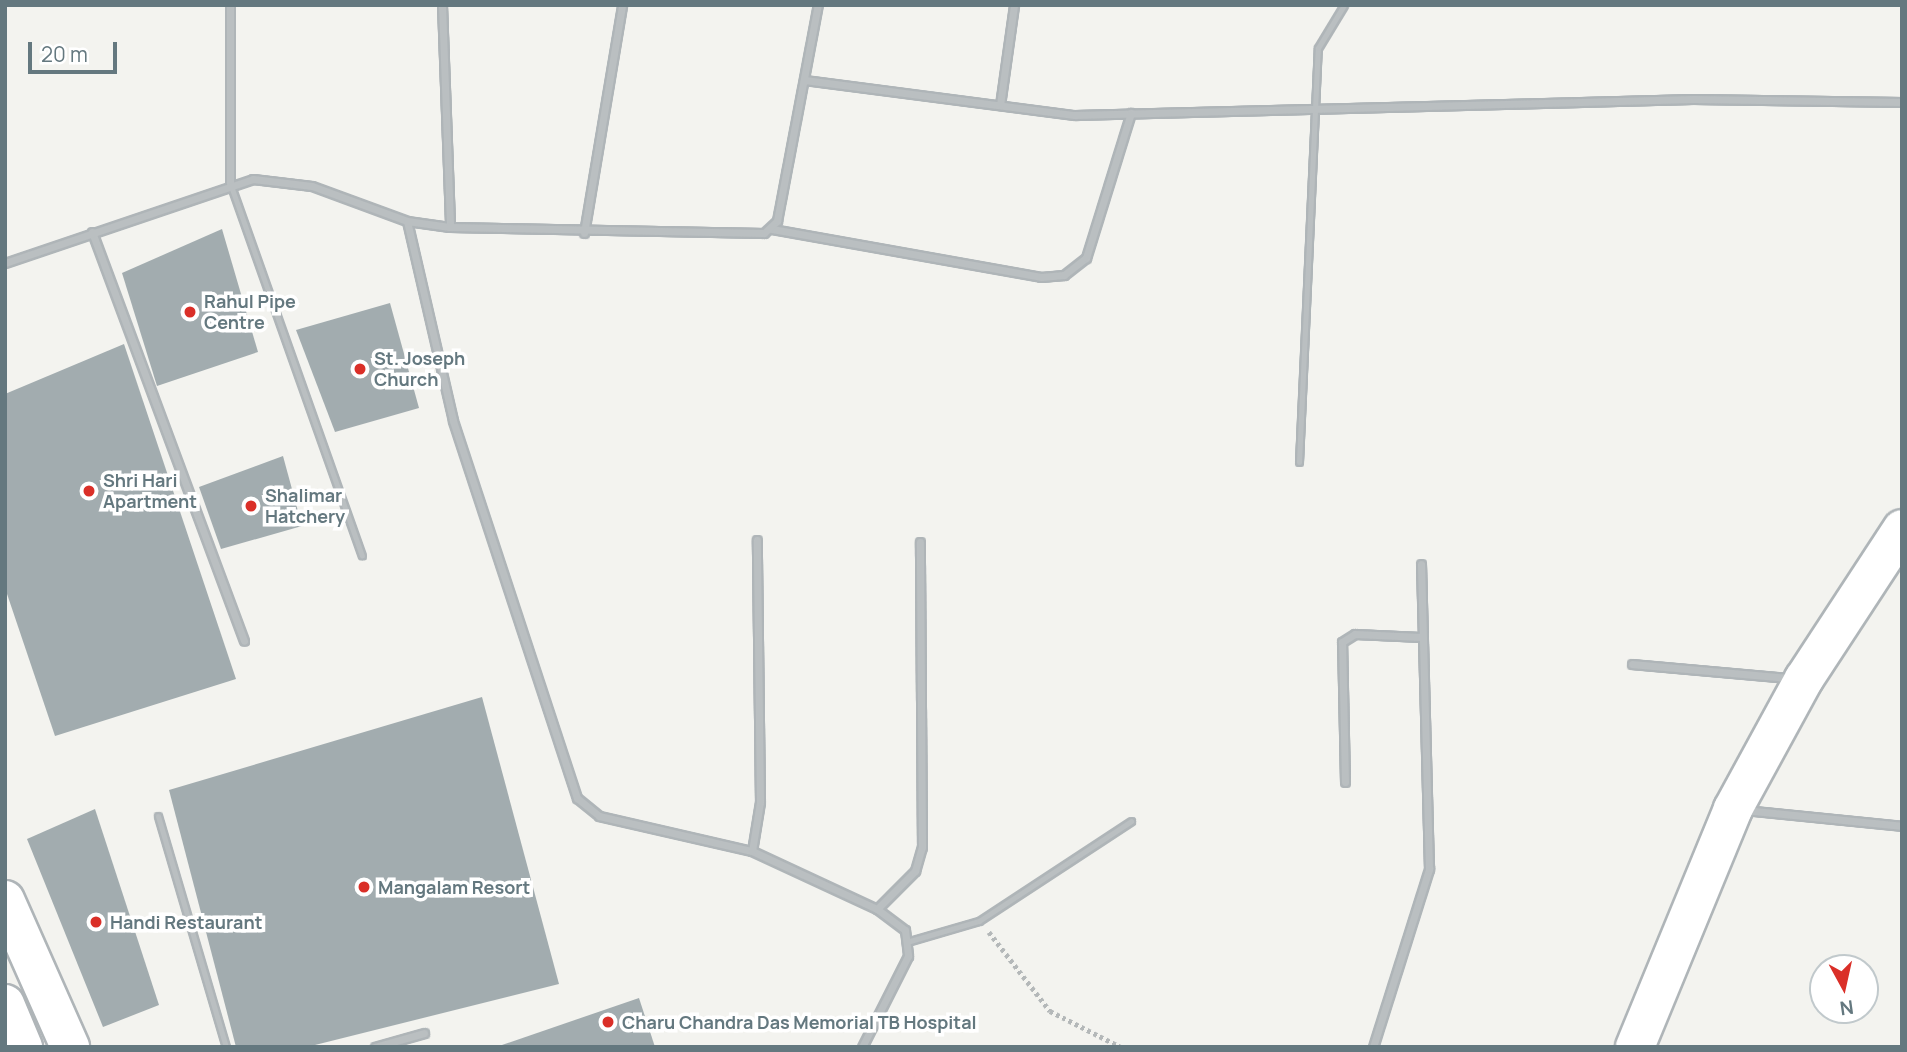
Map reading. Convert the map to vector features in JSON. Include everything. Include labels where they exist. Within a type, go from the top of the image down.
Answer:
[{"type":"street","points":[[230,5],[230,183]]},
{"type":"street","points":[[442,5],[450,227]]},
{"type":"street","points":[[584,233],[622,5]]},
{"type":"street","points":[[772,229],[818,5]]},
{"type":"street","points":[[1000,105],[1014,5]]},
{"type":"street","points":[[804,80],[1075,115],[1693,99],[1902,102]]},
{"type":"street","points":[[5,263],[230,183],[279,179],[312,186],[407,221],[450,227],[584,233],[772,229],[1041,277],[1064,275],[1086,258],[1131,113]]},
{"type":"street","points":[[407,221],[453,421],[577,798],[600,816],[752,851],[877,909],[905,930],[910,941],[862,1047]]},
{"type":"street","points":[[92,232],[244,640]]},
{"type":"street","points":[[1635,1047],[1733,809],[1804,679],[1902,529]]},
{"type":"street","points":[[752,851],[760,802],[757,540]]},
{"type":"street","points":[[877,909],[915,871],[922,847],[920,542]]},
{"type":"street","points":[[1373,1047],[1429,869],[1420,564]]},
{"type":"street","points":[[1345,782],[1342,642],[1355,634],[1421,637]]},
{"type":"street","points":[[1632,664],[1804,679]]},
{"type":"street","points":[[1733,809],[1902,826]]},
{"type":"street","points":[[5,900],[70,1047]]},
{"type":"street","points":[[5,1003],[23,1047]]},
{"type":"street","points":[[375,1047],[424,1032]]},
{"type":"lane","points":[[1299,462],[1318,48],[1344,5]]},
{"type":"lane","points":[[230,183],[362,555]]},
{"type":"lane","points":[[158,816],[226,1047]]},
{"type":"lane","points":[[910,941],[979,921],[1131,821]]},
{"type":"path","points":[[979,921],[1050,1011],[1121,1047]]},
{"type":"building","name":"Rahul Pipe Centre","points":[[222,229],[258,352],[157,386],[122,273]]},
{"type":"building","name":"St. Joseph Church","points":[[390,303],[419,408],[335,432],[296,330]]},
{"type":"building","name":"Shri Hari Apartment","points":[[124,344],[236,679],[55,736],[5,588],[5,394]]},
{"type":"building","name":"Shalimar Hatchery","points":[[283,456],[302,526],[221,549],[199,487]]},
{"type":"building","name":"Mangalam Resort","points":[[482,697],[559,984],[307,1047],[236,1047],[169,790]]},
{"type":"building","name":"Handi Restaurant","points":[[95,809],[159,1005],[103,1027],[27,839]]},
{"type":"building","name":"Charu Chandra Das Memorial TB Hospital","points":[[639,998],[655,1047],[499,1047],[499,1046]]},
{"type":"place","name":"Rahul Pipe Centre","points":[[190,312]]},
{"type":"place","name":"St. Joseph Church","points":[[360,369]]},
{"type":"place","name":"Shri Hari Apartment","points":[[89,491]]},
{"type":"place","name":"Shalimar Hatchery","points":[[251,506]]},
{"type":"place","name":"Mangalam Resort","points":[[364,887]]},
{"type":"place","name":"Handi Restaurant","points":[[96,922]]},
{"type":"place","name":"Charu Chandra Das Memorial TB Hospital","points":[[608,1022]]}]
